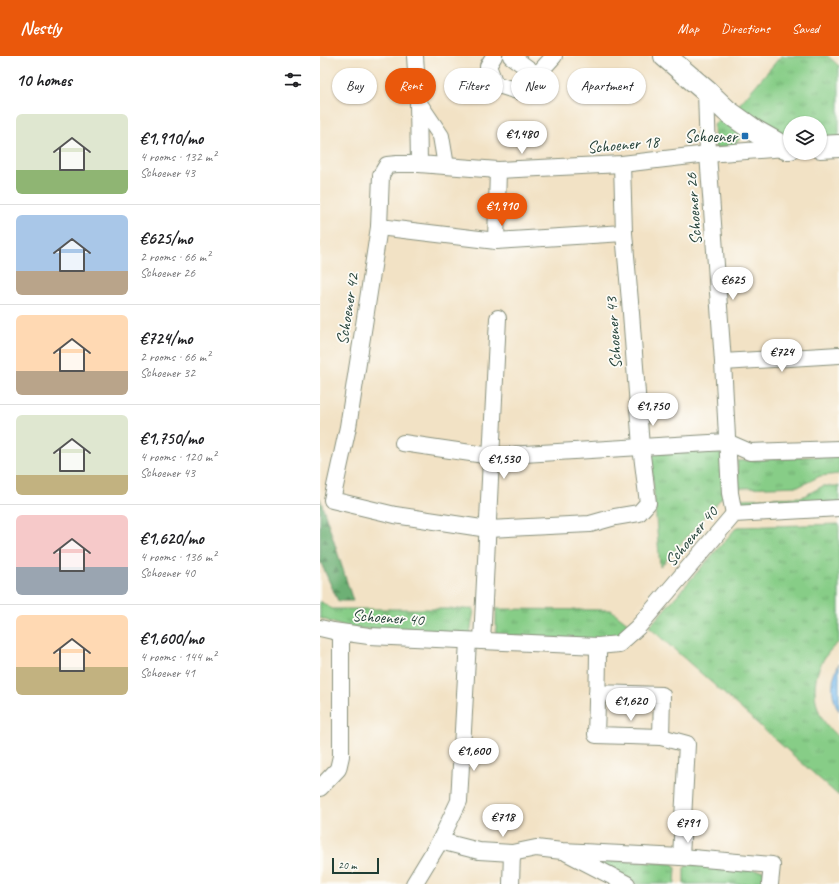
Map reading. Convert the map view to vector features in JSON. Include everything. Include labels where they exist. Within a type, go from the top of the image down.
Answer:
[{"type":"street","points":[[415,56],[416,68]]},
{"type":"street","points":[[494,56],[488,66],[495,84],[511,89]]},
{"type":"street","points":[[510,56],[527,68]]},
{"type":"street","points":[[543,68],[554,56]]},
{"type":"street","points":[[665,56],[727,111],[755,130],[783,146]]},
{"type":"street","name":"Schoener 26","points":[[706,91],[708,154],[723,362],[730,493],[734,514]]},
{"type":"street","points":[[418,104],[419,164]]},
{"type":"street","points":[[419,104],[441,136],[446,166]]},
{"type":"street","points":[[827,147],[839,146]]},
{"type":"street","name":"Schoener 18","points":[[419,164],[498,170],[622,164],[708,154],[783,148]]},
{"type":"street","name":"Schoener 42","points":[[419,164],[387,165],[381,175],[379,228],[348,427],[332,500],[395,515],[488,529]]},
{"type":"street","name":"Schoener 43","points":[[488,529],[590,524],[615,517],[639,513],[648,503],[640,447],[624,233],[622,164]]},
{"type":"street","points":[[496,241],[498,170]]},
{"type":"street","points":[[379,228],[496,241],[624,233]]},
{"type":"street","points":[[414,884],[440,841],[459,801],[488,529],[498,318]]},
{"type":"street","points":[[723,362],[839,355]]},
{"type":"street","points":[[402,444],[491,456],[727,442],[750,452],[839,449]]},
{"type":"street","name":"Schoener 40","points":[[320,628],[333,632],[368,636],[598,646],[619,644],[638,627],[734,514],[839,508]]},
{"type":"street","points":[[320,788],[338,768],[341,756],[341,632]]},
{"type":"street","points":[[598,646],[596,735],[661,737],[687,744],[681,857]]},
{"type":"street","points":[[597,693],[662,695],[661,737]]},
{"type":"street","points":[[440,841],[479,851],[512,853],[536,848],[562,851],[681,857],[772,865],[770,884]]},
{"type":"street","points":[[562,851],[627,884]]},
{"type":"street","points":[[510,884],[512,853]]},
{"type":"green space","points":[[781,56],[828,56],[839,66],[839,140],[827,140],[827,116],[783,116],[783,137],[737,107]]},
{"type":"green space","points":[[725,114],[746,131],[734,146],[715,148],[714,125]]},
{"type":"green space","points":[[721,441],[726,493],[660,567],[650,444]]},
{"type":"green space","points":[[839,455],[839,474],[820,476],[800,486],[739,488],[737,461]]},
{"type":"green space","points":[[823,486],[839,486],[839,508],[740,514],[740,499],[802,497]]},
{"type":"green space","points":[[320,498],[353,601],[338,601],[320,561]]},
{"type":"green space","points":[[839,524],[839,642],[821,663],[815,686],[818,709],[823,720],[839,737],[839,796],[649,627],[737,527]]},
{"type":"green space","points":[[320,601],[331,609],[474,609],[470,634],[347,628],[320,618]]},
{"type":"green space","points":[[496,609],[611,610],[629,624],[613,641],[496,635]]},
{"type":"green space","points":[[579,858],[673,864],[676,868],[675,884],[636,884]]},
{"type":"green space","points":[[688,864],[764,871],[769,884],[684,884],[684,868]]},
{"type":"water","points":[[839,664],[839,711],[834,699],[833,682]]},
{"type":"place","name":"Schoener","points":[[745,136]]}]
